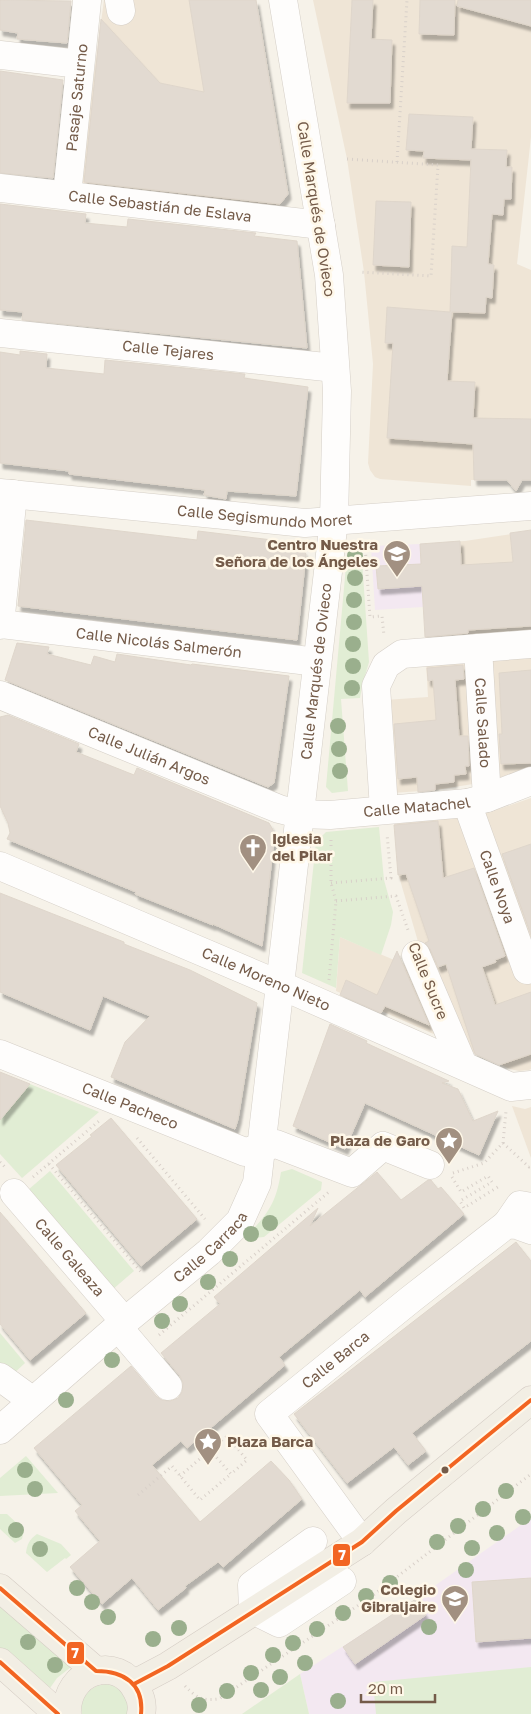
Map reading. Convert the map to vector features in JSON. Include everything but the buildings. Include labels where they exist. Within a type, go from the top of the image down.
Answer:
[{"type":"main road","points":[[134,1684],[168,1666],[362,1542],[396,1511],[531,1400]]},
{"type":"main road","points":[[0,1588],[96,1671]]},
{"type":"main road","points":[[0,1662],[58,1714]]},
{"type":"main road","points":[[67,1714],[67,1699],[73,1686],[83,1676],[96,1671],[106,1670],[117,1672],[134,1684],[140,1697],[141,1714]]},
{"type":"street","name":"Calle Marqués de Ovieco","points":[[280,986],[334,520],[337,391],[329,275],[283,0]]},
{"type":"street","name":"Pasaje Saturno","points":[[67,195],[87,1]]},
{"type":"street","points":[[0,55],[80,64]]},
{"type":"street","name":"Calle Sebastián de Eslava","points":[[0,188],[321,225]]},
{"type":"street","name":"Calle Tejares","points":[[0,333],[335,368]]},
{"type":"street","points":[[0,625],[7,494]]},
{"type":"street","name":"Calle Segismundo Moret","points":[[7,494],[305,523],[531,506]]},
{"type":"street","name":"Calle Nicolás Salmerón","points":[[0,625],[317,662]]},
{"type":"street","points":[[385,821],[376,686],[386,665],[402,654],[531,644]]},
{"type":"street","name":"Calle Salado","points":[[478,648],[478,800]]},
{"type":"street","name":"Calle Julián Argos","points":[[0,695],[279,809],[300,814]]},
{"type":"street","name":"Calle Matachel","points":[[300,814],[385,821],[478,800],[531,781]]},
{"type":"street","name":"Calle Noya","points":[[478,800],[527,970]]},
{"type":"street","name":"Calle Moreno Nieto","points":[[0,866],[463,1066],[521,1086]]},
{"type":"street","name":"Calle Sucre","points":[[416,955],[463,1066]]},
{"type":"street","name":"Calle Carraca","points":[[0,1430],[122,1324],[209,1252],[240,1220],[257,1183],[280,986]]},
{"type":"street","name":"Calle Pacheco","points":[[0,1054],[245,1152],[260,1148]]},
{"type":"street","points":[[260,1148],[276,1144],[352,1173],[383,1146],[440,1170]]},
{"type":"street","name":"Calle Galeaza","points":[[14,1193],[122,1324],[140,1352],[168,1386]]},
{"type":"street","points":[[519,1227],[520,1205],[531,1207]]},
{"type":"street","name":"Calle Barca","points":[[362,1542],[269,1414],[519,1227]]},
{"type":"street","points":[[0,1377],[33,1401]]},
{"type":"street","points":[[314,1541],[252,1585],[253,1610],[279,1623],[342,1581]]},
{"type":"path","points":[[397,162],[407,0]]},
{"type":"path","points":[[347,159],[438,165],[431,276],[360,272]]},
{"type":"path","points":[[366,545],[370,617],[382,616],[386,665]]},
{"type":"path","points":[[331,884],[391,878],[385,821]]},
{"type":"path","points":[[329,985],[336,901],[331,884],[331,831]]},
{"type":"path","name":"Calle Sucre","points":[[336,901],[396,896],[416,955]]},
{"type":"path","points":[[440,1170],[484,1163],[503,1143],[507,1105],[521,1086]]},
{"type":"path","points":[[40,1171],[89,1129]]},
{"type":"path","points":[[136,1136],[206,1219],[200,1224]]},
{"type":"path","points":[[503,1143],[529,1167],[531,1166]]},
{"type":"path","points":[[49,1164],[142,1273],[137,1278]]},
{"type":"path","points":[[440,1170],[461,1192],[488,1176],[492,1182],[460,1201],[464,1208],[504,1184]]},
{"type":"path","points":[[140,1352],[352,1173]]},
{"type":"path","points":[[138,1495],[172,1466],[180,1476],[200,1500],[247,1460],[227,1436],[180,1476]]},
{"type":"path","points":[[237,1448],[251,1437]]},
{"type":"path","points":[[210,1450],[231,1474]]},
{"type":"shaded area","points":[[104,0],[256,0],[288,194],[279,206],[79,183]]},
{"type":"shaded area","points":[[313,0],[531,0],[531,137],[517,264],[531,270],[531,480],[520,480],[516,484],[510,485],[509,480],[471,480],[471,486],[380,479],[375,477],[370,470],[368,463],[373,364],[364,272],[347,159]]},
{"type":"shaded area","points":[[531,531],[531,634],[426,641],[420,544],[465,541]]},
{"type":"shaded area","name":"Centro Nuestra Señora de los Ángeles","points":[[420,544],[423,607],[375,610],[371,546]]},
{"type":"shaded area","points":[[531,655],[531,766],[494,780],[485,658]]},
{"type":"shaded area","points":[[470,659],[479,783],[436,790],[392,793],[385,700],[428,697],[426,662]]},
{"type":"shaded area","points":[[531,798],[531,961],[483,812],[499,809]]},
{"type":"shaded area","points":[[465,814],[531,975],[531,1069],[529,1070],[519,1071],[510,1069],[466,1049],[419,945],[398,873],[394,823]]},
{"type":"shaded area","points":[[340,937],[413,968],[438,1036],[336,991]]},
{"type":"shaded area","points":[[512,1106],[525,1109],[531,1107],[531,1158]]},
{"type":"shaded area","name":"Colegio Gibraljaire","points":[[531,1518],[531,1714],[309,1714],[300,1674],[416,1599]]},
{"type":"green space","points":[[361,545],[369,662],[360,698],[341,699],[348,791],[332,793],[326,787],[347,555],[351,546]]},
{"type":"green space","points":[[379,827],[384,880],[393,912],[391,925],[381,955],[340,937],[336,988],[302,973],[316,842],[326,832]]},
{"type":"green space","points":[[30,1084],[99,1112],[22,1178],[0,1154],[0,1120]]},
{"type":"green space","points":[[292,1169],[322,1182],[321,1190],[264,1237],[253,1238],[248,1235],[261,1220],[274,1199],[281,1172]]},
{"type":"green space","points":[[50,1171],[134,1271],[112,1290],[28,1190]]},
{"type":"green space","points":[[0,1333],[25,1363],[12,1375],[0,1363]]},
{"type":"green space","points":[[26,1456],[58,1493],[0,1496],[0,1478]]},
{"type":"green space","points":[[0,1514],[7,1514],[24,1530],[22,1539],[15,1543],[0,1529]]},
{"type":"green space","points":[[37,1534],[61,1544],[71,1555],[47,1572],[26,1553],[29,1542]]},
{"type":"green space","points":[[0,1600],[71,1667],[57,1678],[50,1688],[40,1684],[0,1648]]},
{"type":"green space","points":[[531,1667],[531,1714],[376,1714],[373,1682]]},
{"type":"green space","points":[[300,1674],[309,1714],[242,1714]]},
{"type":"green space","points":[[107,1683],[119,1687],[126,1693],[132,1714],[82,1714],[82,1702],[87,1693],[101,1684]]},
{"type":"transit line","name":"7","points":[[134,1684],[168,1666],[362,1542],[396,1511],[531,1400]]},
{"type":"transit line","name":"7","points":[[0,1588],[96,1671],[115,1674],[130,1681],[139,1695],[141,1714]]},
{"type":"transit line","name":"7","points":[[0,1662],[58,1714]]},
{"type":"place","name":"Centro Nuestra Señora de los Ángeles","points":[[397,578]]},
{"type":"place","name":"Iglesia del Pilar","points":[[253,872]]},
{"type":"place","name":"Plaza de Garo","points":[[449,1165]]},
{"type":"place","name":"Plaza Barca","points":[[208,1466]]},
{"type":"place","name":"Colegio Gibraljaire","points":[[455,1623]]}]
